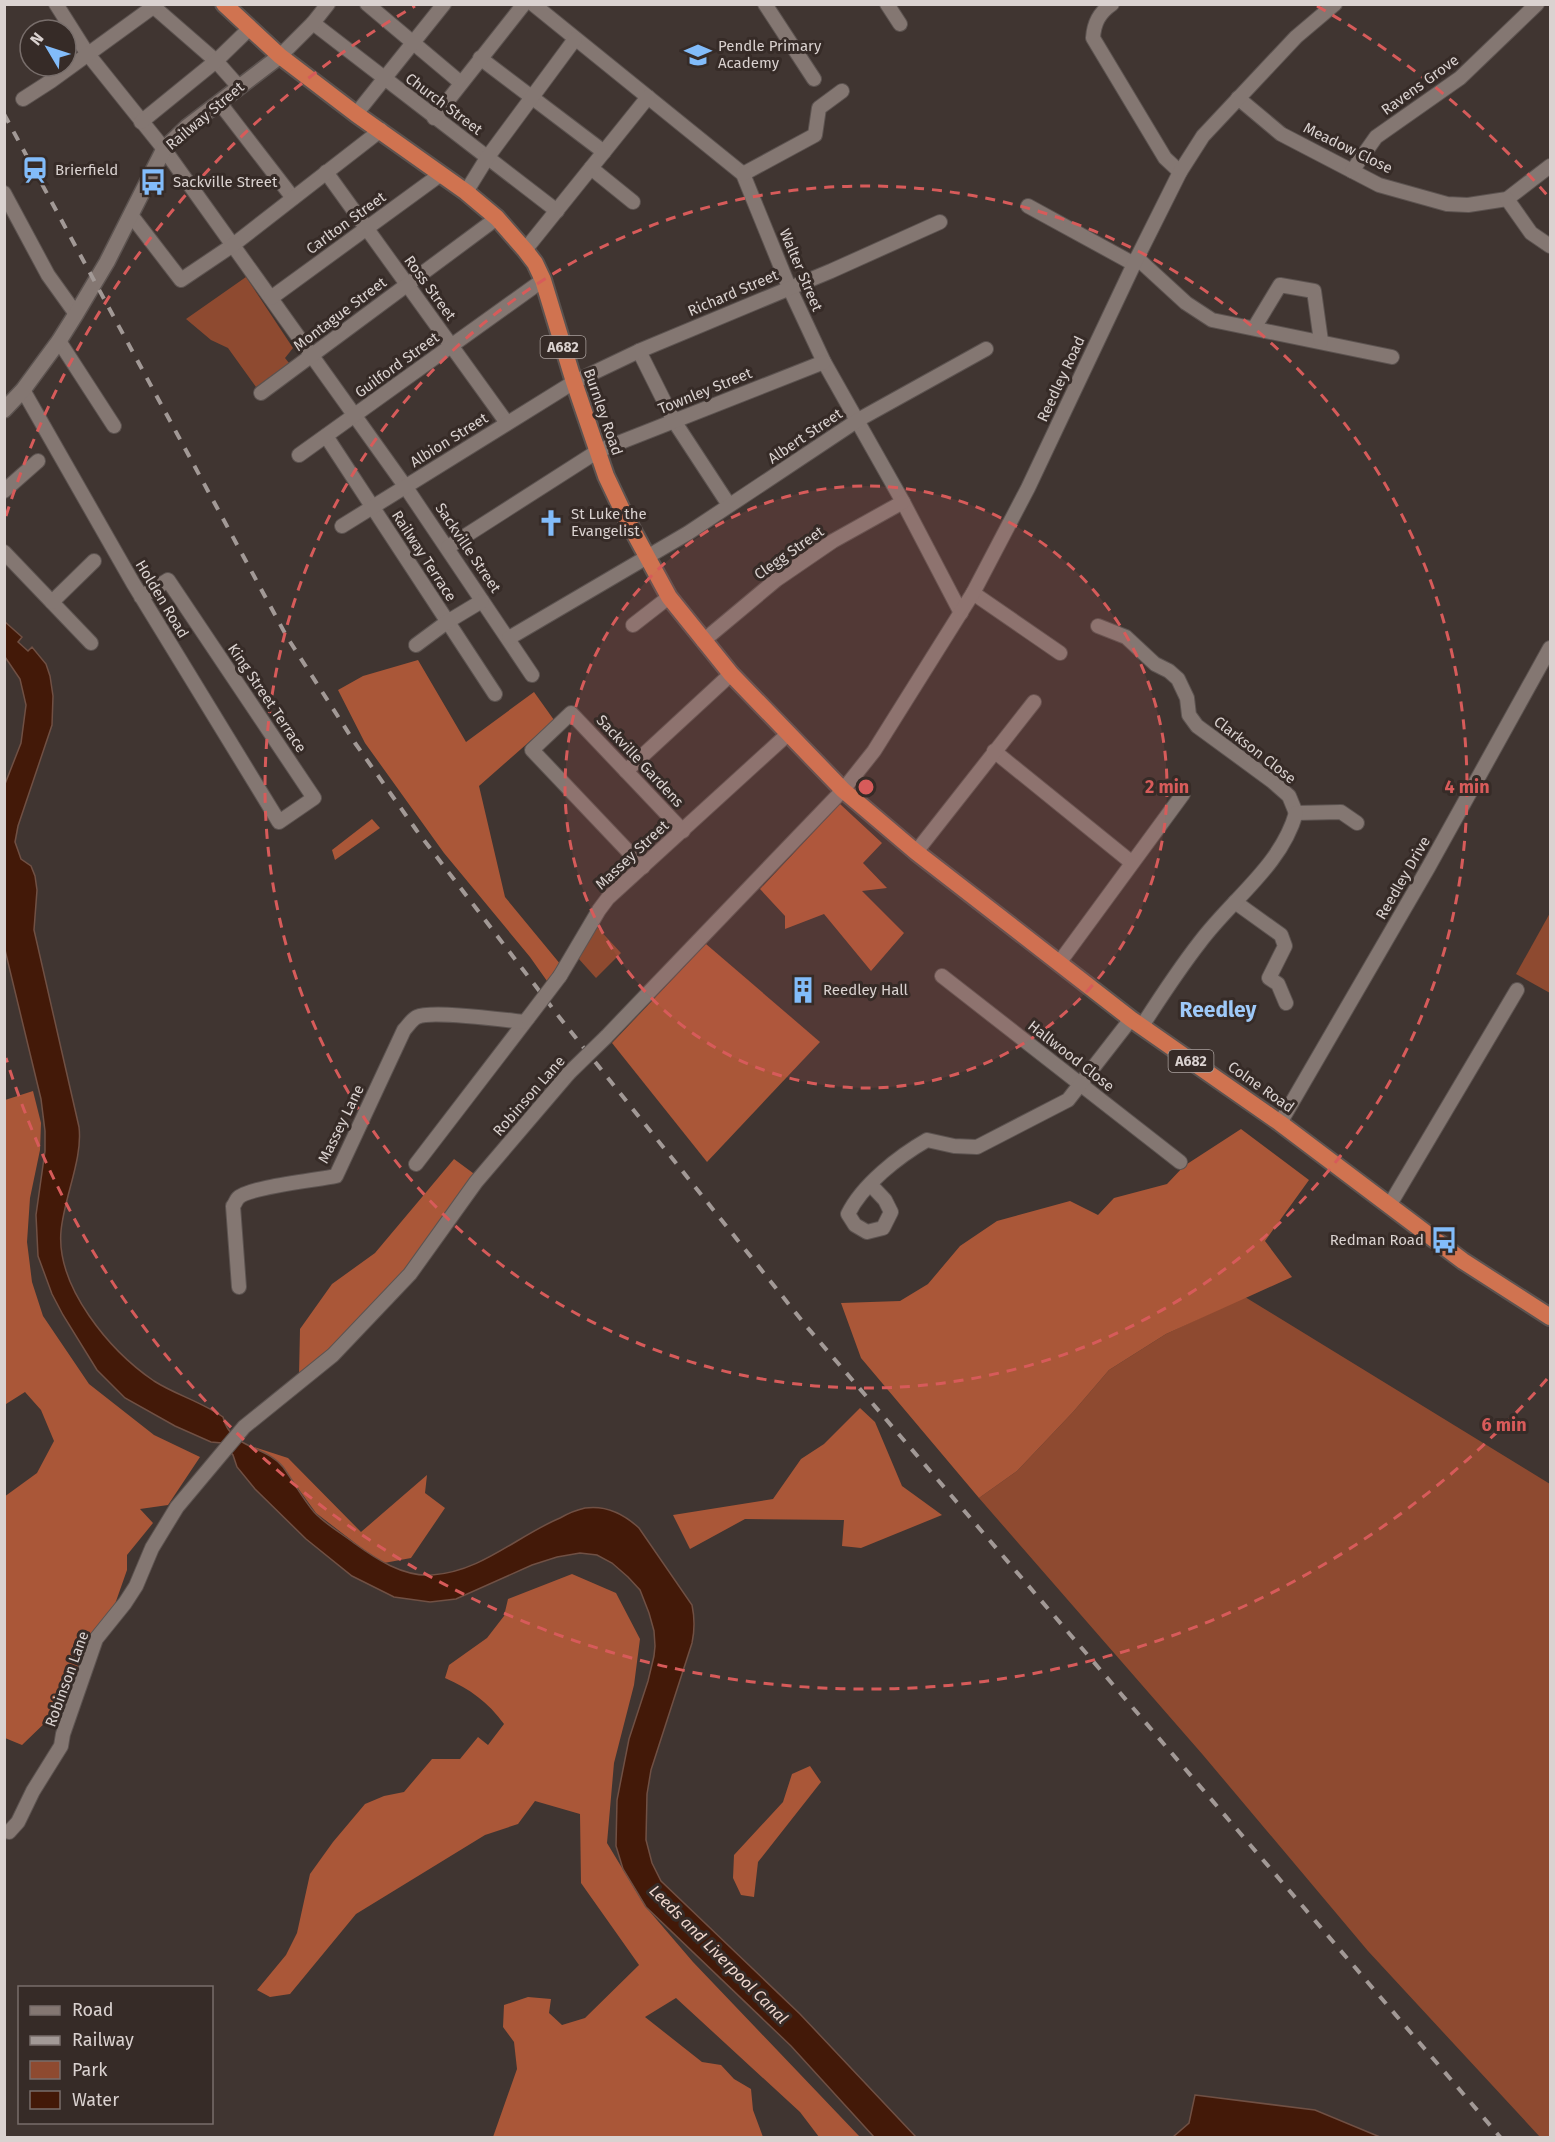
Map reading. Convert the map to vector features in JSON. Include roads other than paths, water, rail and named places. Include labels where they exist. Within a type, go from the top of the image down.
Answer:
[{"type":"highway","name":"A682","points":[[224,4],[280,56]]},
{"type":"highway","name":"Burnley Road","points":[[280,56],[356,114],[466,192],[497,218],[535,263],[543,280],[606,476],[646,558],[669,597],[731,674],[843,790]]},
{"type":"highway","name":"Colne Road","points":[[843,790],[916,852],[1137,1022],[1280,1123],[1463,1261],[1551,1317]]},
{"type":"main road","name":"Railway Street","points":[[4,410],[59,341],[76,314],[107,262],[164,149],[187,127],[280,56]]},
{"type":"street","name":"Sackville Street","points":[[56,4],[87,53],[164,149],[355,415],[448,547],[532,675]]},
{"type":"street","points":[[280,56],[313,23],[328,4]]},
{"type":"street","points":[[367,4],[460,83]]},
{"type":"street","points":[[356,114],[444,4]]},
{"type":"street","points":[[765,4],[814,79]]},
{"type":"street","points":[[887,4],[900,24]]},
{"type":"street","points":[[1112,4],[1104,10],[1094,24],[1093,38],[1165,158],[1180,172]]},
{"type":"street","name":"Reedley Road","points":[[843,790],[874,751],[973,593],[1028,488],[1180,172],[1203,136],[1238,98],[1296,37],[1335,4]]},
{"type":"street","name":"Ravens Grove","points":[[1352,171],[1377,137],[1460,78],[1538,4]]},
{"type":"street","points":[[434,118],[480,58],[533,5]]},
{"type":"street","name":"Walter Street","points":[[533,5],[743,174],[789,287],[824,362],[903,502],[961,613]]},
{"type":"street","points":[[22,99],[156,6],[216,62],[239,87]]},
{"type":"street","name":"Church Street","points":[[313,23],[557,210]]},
{"type":"street","points":[[141,122],[216,62],[249,29]]},
{"type":"street","points":[[466,192],[487,158],[575,39]]},
{"type":"street","points":[[480,58],[604,152]]},
{"type":"street","points":[[743,174],[815,135],[819,108],[842,91]]},
{"type":"street","points":[[525,250],[648,97]]},
{"type":"street","name":"Meadow Close","points":[[1238,98],[1281,134],[1352,171],[1379,184],[1447,204],[1468,205],[1507,199],[1551,166]]},
{"type":"street","points":[[219,102],[292,198]]},
{"type":"street","points":[[131,215],[181,280],[233,245],[381,130]]},
{"type":"street","points":[[591,168],[633,202]]},
{"type":"street","name":"Ross Street","points":[[326,172],[507,423]]},
{"type":"street","name":"Carlton Street","points":[[271,298],[441,174]]},
{"type":"street","points":[[4,193],[48,275],[76,314]]},
{"type":"street","points":[[1507,199],[1531,233],[1551,246]]},
{"type":"street","points":[[1028,206],[1136,261],[1186,303],[1212,320],[1392,357]]},
{"type":"street","name":"Montague Street","points":[[261,393],[497,218]]},
{"type":"street","name":"Richard Street","points":[[574,382],[639,351],[940,222]]},
{"type":"street","name":"Guilford Street","points":[[299,455],[543,280]]},
{"type":"street","points":[[1254,328],[1280,285],[1314,291],[1321,341]]},
{"type":"street","points":[[59,341],[114,426]]},
{"type":"street","name":"Albert Street","points":[[509,638],[688,533],[858,420],[986,349]]},
{"type":"street","points":[[639,351],[674,421],[729,505]]},
{"type":"street","name":"Townley Street","points":[[448,547],[598,451],[824,362]]},
{"type":"street","name":"Albion Street","points":[[342,526],[574,382]]},
{"type":"street","name":"Holden Road","points":[[22,390],[141,597],[279,822]]},
{"type":"street","name":"Railway Terrace","points":[[326,436],[495,694]]},
{"type":"street","points":[[4,491],[38,461]]},
{"type":"street","name":"Clegg Street","points":[[703,641],[776,580],[833,541],[903,502]]},
{"type":"street","points":[[4,552],[92,643]]},
{"type":"street","points":[[52,602],[94,561]]},
{"type":"street","name":"King Street Terrace","points":[[141,597],[168,580],[314,798],[279,822]]},
{"type":"street","points":[[973,593],[1060,653]]},
{"type":"street","points":[[633,625],[669,597]]},
{"type":"street","points":[[416,645],[447,622],[482,601]]},
{"type":"street","name":"Clarkson Close","points":[[1098,626],[1126,637],[1155,664],[1174,675],[1186,698],[1189,715],[1197,726],[1272,781],[1288,796],[1296,813]]},
{"type":"street","name":"Reedley Drive","points":[[1280,1123],[1428,868],[1551,648]]},
{"type":"street","points":[[626,771],[731,674]]},
{"type":"street","points":[[916,852],[1034,702]]},
{"type":"street","name":"Sackville Gardens","points":[[643,867],[532,750],[571,713],[682,831]]},
{"type":"street","name":"Massey Street","points":[[416,1164],[560,976],[608,898],[789,733]]},
{"type":"street","points":[[994,752],[1131,862]]},
{"type":"street","name":"Robinson Lane","points":[[9,1832],[18,1822],[33,1791],[61,1746],[63,1734],[96,1639],[136,1586],[152,1548],[177,1507],[244,1427],[333,1355],[410,1274],[476,1182],[569,1073],[843,790]]},
{"type":"street","points":[[1059,963],[1183,794]]},
{"type":"street","points":[[870,1184],[914,1147],[927,1140],[954,1146],[977,1147],[1068,1100],[1137,1022],[1200,941],[1260,876],[1291,830],[1296,813],[1341,812],[1357,823]]},
{"type":"street","points":[[1235,902],[1281,935],[1285,946],[1269,978],[1278,984],[1286,1003]]},
{"type":"street","name":"Hallwood Close","points":[[942,976],[1180,1162]]},
{"type":"street","points":[[1389,1206],[1517,990]]},
{"type":"street","name":"Massey Lane","points":[[239,1287],[233,1206],[238,1198],[246,1193],[336,1176],[404,1030],[415,1017],[437,1015],[526,1020]]},
{"type":"water","name":"Leeds and Liverpool Canal","points":[[4,621],[22,637],[18,642],[28,651],[32,647],[46,664],[53,696],[52,725],[18,826],[15,842],[21,859],[31,866],[35,876],[37,890],[34,930],[79,1127],[76,1165],[61,1231],[62,1252],[67,1274],[89,1316],[120,1353],[137,1368],[162,1386],[223,1417],[233,1436],[276,1460],[310,1507],[323,1520],[371,1555],[400,1570],[432,1575],[467,1567],[544,1525],[585,1508],[607,1509],[639,1528],[692,1605],[694,1619],[692,1643],[651,1770],[647,1794],[646,1840],[652,1863],[661,1881],[800,2014],[916,2137],[874,2137],[791,2046],[646,1907],[623,1869],[616,1846],[617,1800],[629,1739],[648,1681],[655,1646],[654,1631],[640,1590],[628,1577],[612,1563],[597,1555],[580,1553],[532,1565],[456,1599],[430,1602],[394,1597],[352,1576],[306,1539],[255,1489],[237,1467],[233,1455],[222,1443],[211,1442],[175,1426],[125,1398],[97,1370],[63,1315],[52,1294],[38,1256],[36,1215],[45,1151],[45,1131],[41,1099],[5,950],[5,784],[21,743],[26,705],[20,679],[5,657]]},
{"type":"water","points":[[1195,2095],[1315,2110],[1380,2137],[1173,2137],[1189,2123]]},
{"type":"railway","points":[[4,114],[287,637],[355,743],[417,831],[560,1018],[807,1327],[1501,2138]]},
{"type":"place","name":"Pendle Primary Academy","points":[[698,55]]},
{"type":"place","name":"Brierfield","points":[[35,170]]},
{"type":"place","name":"Sackville Street","points":[[153,182]]},
{"type":"place","name":"St Luke the Evangelist","points":[[551,523]]},
{"type":"place","name":"Reedley Hall","points":[[803,990]]},
{"type":"place","name":"Redman Road","points":[[1444,1240]]},
{"type":"district","name":"Reedley","points":[[1218,1010]]}]
